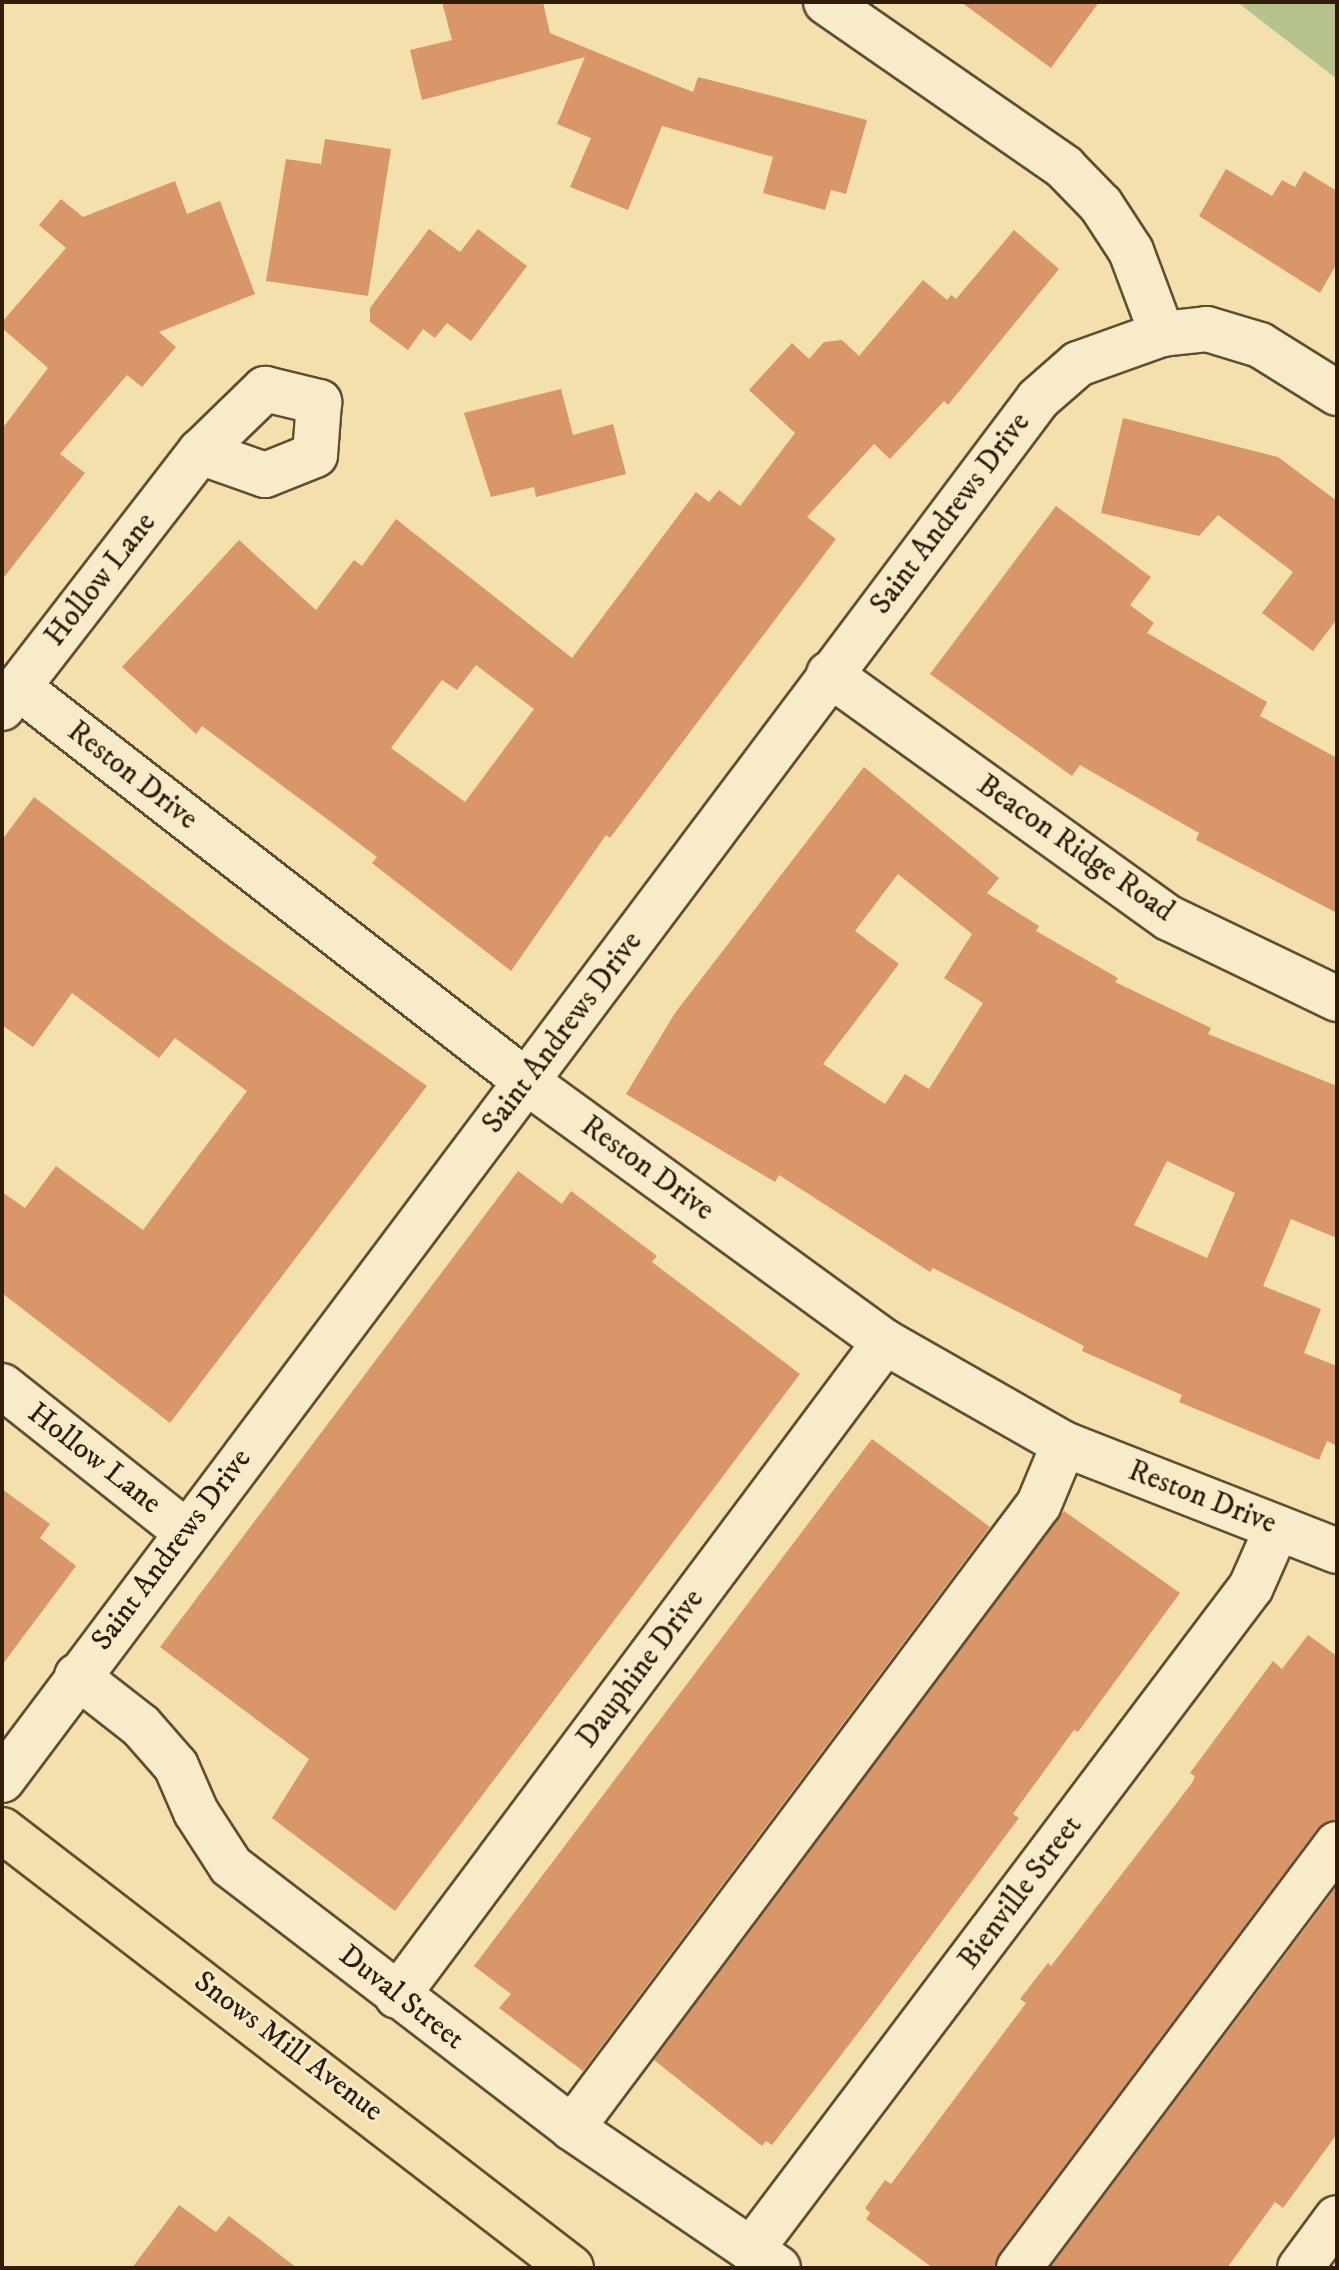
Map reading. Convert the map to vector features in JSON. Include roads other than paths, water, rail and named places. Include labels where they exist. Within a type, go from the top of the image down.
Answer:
[{"type":"main road","name":"Snows Mill Avenue","points":[[2,1830],[571,2268]]},
{"type":"street","points":[[826,2],[1064,167],[1101,205],[1131,251],[1162,334]]},
{"type":"street","name":"Saint Andrews Drive","points":[[2,1780],[77,1676],[1038,399],[1078,364],[1162,334],[1207,329],[1260,345],[1337,393]]},
{"type":"street","name":"Hollow Lane","points":[[10,698],[200,452]]},
{"type":"street","name":"Beacon Ridge Road","points":[[829,674],[1169,918],[1337,999]]},
{"type":"street","name":"Reston Drive","points":[[10,698],[527,1082],[885,1342],[1064,1444],[1337,1551]]},
{"type":"street","name":"Dauphine Drive","points":[[397,1996],[885,1342]]},
{"type":"street","name":"Hollow Lane","points":[[2,1386],[186,1532]]},
{"type":"street","points":[[572,2128],[1039,1504],[1064,1444]]},
{"type":"street","name":"Bienville Street","points":[[764,2259],[1251,1587],[1277,1528]]},
{"type":"street","name":"Duval Street","points":[[77,1676],[141,1726],[176,1766],[196,1812],[231,1866],[572,2128],[764,2259]]},
{"type":"street","points":[[1019,2268],[1337,1844]]},
{"type":"street","points":[[1300,2268],[1337,2218]]}]
